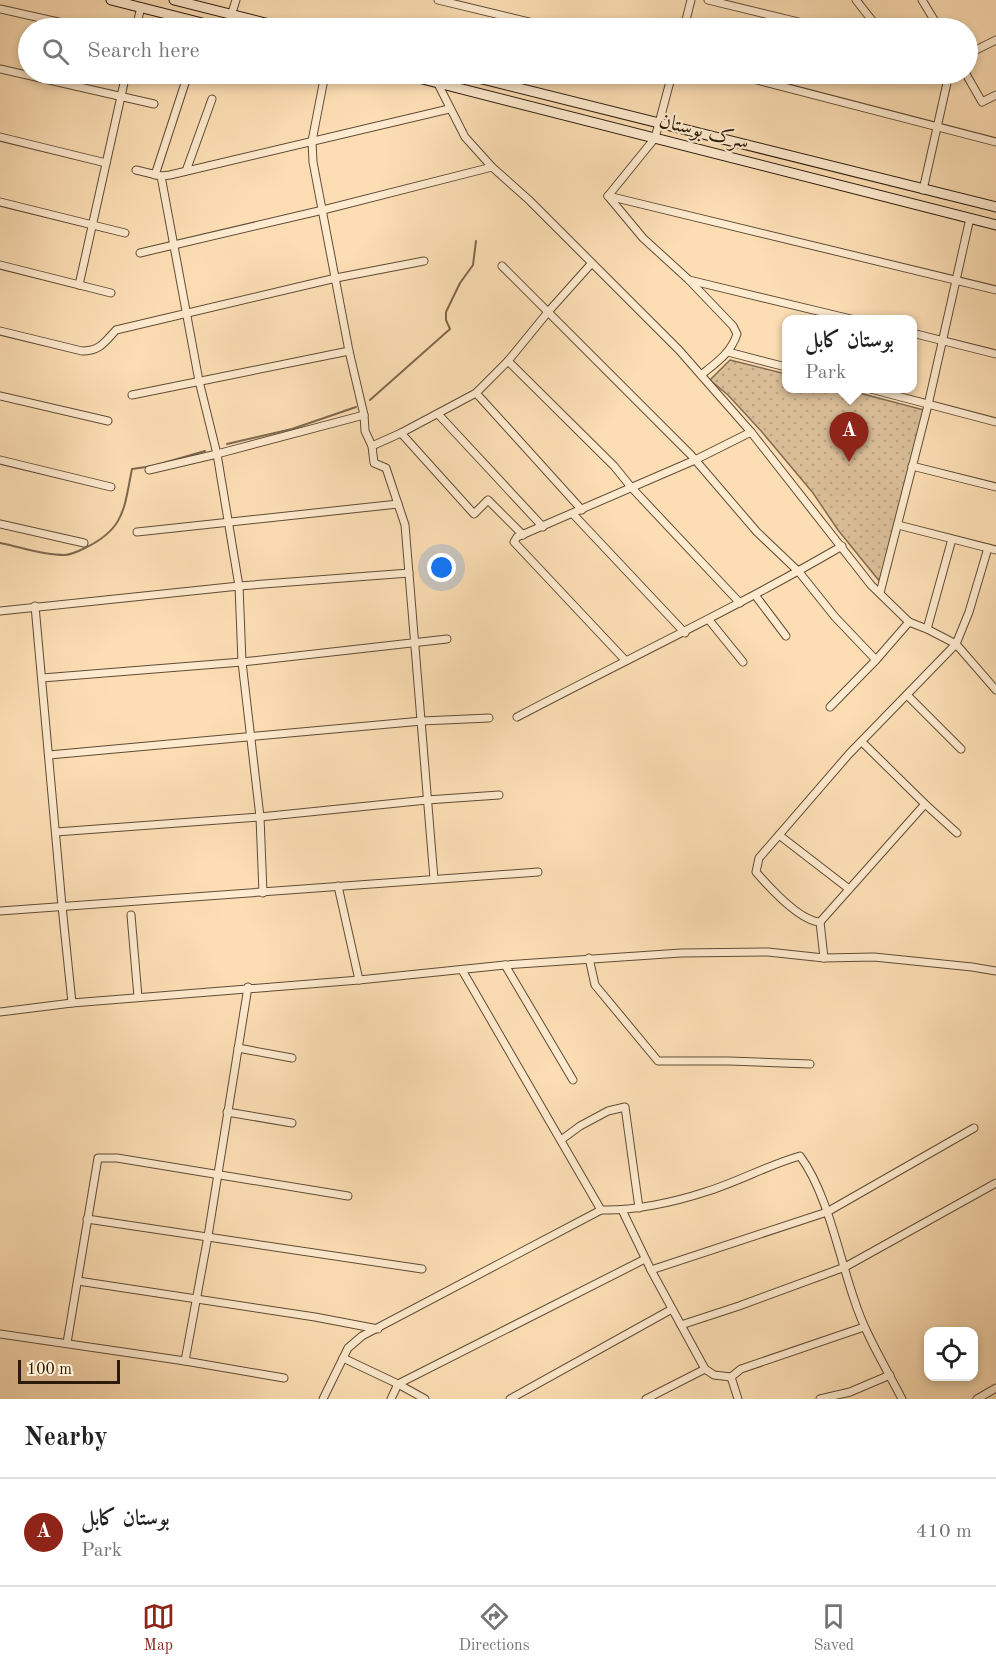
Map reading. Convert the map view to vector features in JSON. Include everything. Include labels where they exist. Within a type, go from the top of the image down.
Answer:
[{"type":"street","points":[[111,0],[183,18]]},
{"type":"street","points":[[174,0],[243,18]]},
{"type":"street","points":[[230,18],[236,0]]},
{"type":"street","points":[[438,0],[513,18]]},
{"type":"street","points":[[686,18],[691,0]]},
{"type":"street","points":[[708,0],[782,18]]},
{"type":"street","points":[[856,0],[871,18]]},
{"type":"street","points":[[925,1],[934,18]]},
{"type":"street","points":[[138,18],[141,7]]},
{"type":"street","points":[[0,9],[40,18]]},
{"type":"street","points":[[978,49],[996,40]]},
{"type":"street","points":[[0,69],[18,73]]},
{"type":"street","points":[[65,84],[154,104]]},
{"type":"street","points":[[79,285],[124,84]]},
{"type":"street","points":[[185,84],[158,176],[174,246],[199,381],[217,454],[229,522],[238,586],[242,662],[260,817],[263,893]]},
{"type":"street","points":[[323,84],[312,141],[313,162],[349,351],[364,415],[364,430],[372,446],[374,463],[386,468],[405,525],[434,879]]},
{"type":"street","points":[[438,84],[465,137],[492,167],[529,200],[701,375],[751,432],[880,593],[909,622],[956,645],[996,690]]},
{"type":"street","name":"سرک بوستان","points":[[445,84],[996,225]]},
{"type":"street","name":"سرک بوستان","points":[[502,84],[992,206]]},
{"type":"street","points":[[608,196],[655,138],[669,84]]},
{"type":"street","points":[[772,84],[996,142]]},
{"type":"street","points":[[923,190],[947,84]]},
{"type":"street","points":[[972,84],[982,102],[996,95]]},
{"type":"street","points":[[186,171],[213,99]]},
{"type":"street","points":[[136,171],[158,176],[186,171],[449,109]]},
{"type":"street","points":[[0,137],[106,163]]},
{"type":"street","points":[[140,253],[492,167]]},
{"type":"street","points":[[608,196],[996,290]]},
{"type":"street","points":[[608,196],[642,238],[689,280],[733,326],[737,334],[728,352],[701,375]]},
{"type":"street","points":[[0,202],[125,233]]},
{"type":"street","points":[[985,222],[992,206]]},
{"type":"street","points":[[880,593],[928,405],[970,218]]},
{"type":"street","points":[[0,331],[90,351],[100,348],[116,330],[336,278],[424,261]]},
{"type":"street","points":[[372,446],[476,393],[508,361],[591,264]]},
{"type":"street","points":[[0,265],[111,293]]},
{"type":"street","points":[[502,266],[695,460],[757,532],[799,572],[835,617],[876,660]]},
{"type":"street","points":[[689,280],[834,315]]},
{"type":"street","points":[[917,334],[996,354]]},
{"type":"street","points":[[132,395],[349,351]]},
{"type":"street","points":[[728,352],[782,366]]},
{"type":"street","points":[[508,361],[614,466],[740,603]]},
{"type":"street","points":[[476,393],[582,510]]},
{"type":"street","points":[[885,393],[996,422]]},
{"type":"street","points":[[0,396],[108,421]]},
{"type":"street","points":[[438,414],[543,527]]},
{"type":"street","points":[[149,470],[364,415]]},
{"type":"street","points":[[625,660],[514,542],[517,537],[695,460],[751,432]]},
{"type":"street","points":[[401,433],[474,514],[488,500],[523,535]]},
{"type":"street","points":[[0,460],[111,487]]},
{"type":"street","points":[[912,466],[996,487]]},
{"type":"street","points":[[137,532],[399,504]]},
{"type":"street","points":[[573,514],[684,633]]},
{"type":"street","points":[[0,524],[84,543]]},
{"type":"street","points":[[898,525],[996,550]]},
{"type":"street","points":[[927,629],[952,539]]},
{"type":"street","points":[[517,717],[625,660],[709,620],[799,572],[842,546]]},
{"type":"street","points":[[820,922],[810,920],[771,890],[756,872],[759,858],[862,741],[956,645],[969,612],[988,548]]},
{"type":"street","points":[[0,611],[238,586],[409,573]]},
{"type":"street","points":[[755,595],[786,636]]},
{"type":"street","points":[[35,606],[72,1003]]},
{"type":"street","points":[[709,620],[743,662]]},
{"type":"street","points":[[830,707],[909,622]]},
{"type":"street","points":[[42,678],[242,662],[447,639]]},
{"type":"street","points":[[907,695],[962,749]]},
{"type":"street","points":[[49,755],[422,721],[489,718]]},
{"type":"street","points":[[862,741],[957,833]]},
{"type":"street","points":[[56,832],[260,817],[499,795]]},
{"type":"street","points":[[824,958],[820,922],[925,804]]},
{"type":"street","points":[[779,835],[849,889]]},
{"type":"street","points":[[0,911],[538,872]]},
{"type":"street","points":[[338,886],[359,980]]},
{"type":"street","points":[[130,915],[138,997]]},
{"type":"street","points":[[0,1012],[72,1003],[248,987],[359,980],[505,964],[681,953],[768,952],[824,958],[874,957],[996,971]]},
{"type":"street","points":[[589,958],[595,985],[653,1058],[658,1061],[810,1064]]},
{"type":"street","points":[[505,964],[573,1080]]},
{"type":"street","points":[[462,970],[601,1210]]},
{"type":"street","points":[[185,1361],[208,1236],[248,987]]},
{"type":"street","points":[[238,1048],[291,1058]]},
{"type":"street","points":[[561,1140],[580,1126],[608,1112],[625,1107],[639,1208]]},
{"type":"street","points":[[227,1112],[292,1124]]},
{"type":"street","points":[[651,1270],[827,1212],[974,1128]]},
{"type":"street","points":[[67,1343],[98,1158],[101,1156],[348,1196]]},
{"type":"street","points":[[323,1399],[348,1348],[363,1336],[601,1210],[639,1208],[706,1192],[800,1156],[807,1164],[827,1212],[864,1327],[902,1399]]},
{"type":"street","points":[[681,1325],[845,1267],[996,1183]]},
{"type":"street","points":[[622,1210],[645,1259],[705,1370],[714,1375],[731,1377],[741,1369],[864,1327]]},
{"type":"street","points":[[87,1219],[422,1269]]},
{"type":"street","points":[[391,1399],[398,1384],[645,1259]]},
{"type":"street","points":[[78,1281],[378,1329]]},
{"type":"street","points":[[510,1399],[672,1310]]},
{"type":"street","points":[[0,1334],[284,1378]]},
{"type":"street","points":[[343,1358],[425,1399]]},
{"type":"street","points":[[646,1399],[705,1370]]},
{"type":"street","points":[[820,1399],[848,1395],[890,1375]]},
{"type":"street","points":[[731,1377],[738,1399]]},
{"type":"street","points":[[977,1399],[996,1388]]},
{"type":"shaded area","points":[[730,360],[782,373],[782,393],[859,393],[924,410],[881,583],[838,530],[813,493],[762,432],[728,395],[710,380]]},
{"type":"waterway","points":[[370,400],[450,329],[446,320],[446,312],[460,283],[473,265],[476,241]]},
{"type":"waterway","points":[[227,444],[292,429],[356,407]]},
{"type":"waterway","points":[[0,543],[56,555],[78,552],[108,533],[121,516],[132,469],[153,466],[205,451]]},
{"type":"place","name":"بوستان کابل","points":[[849,462]]}]
